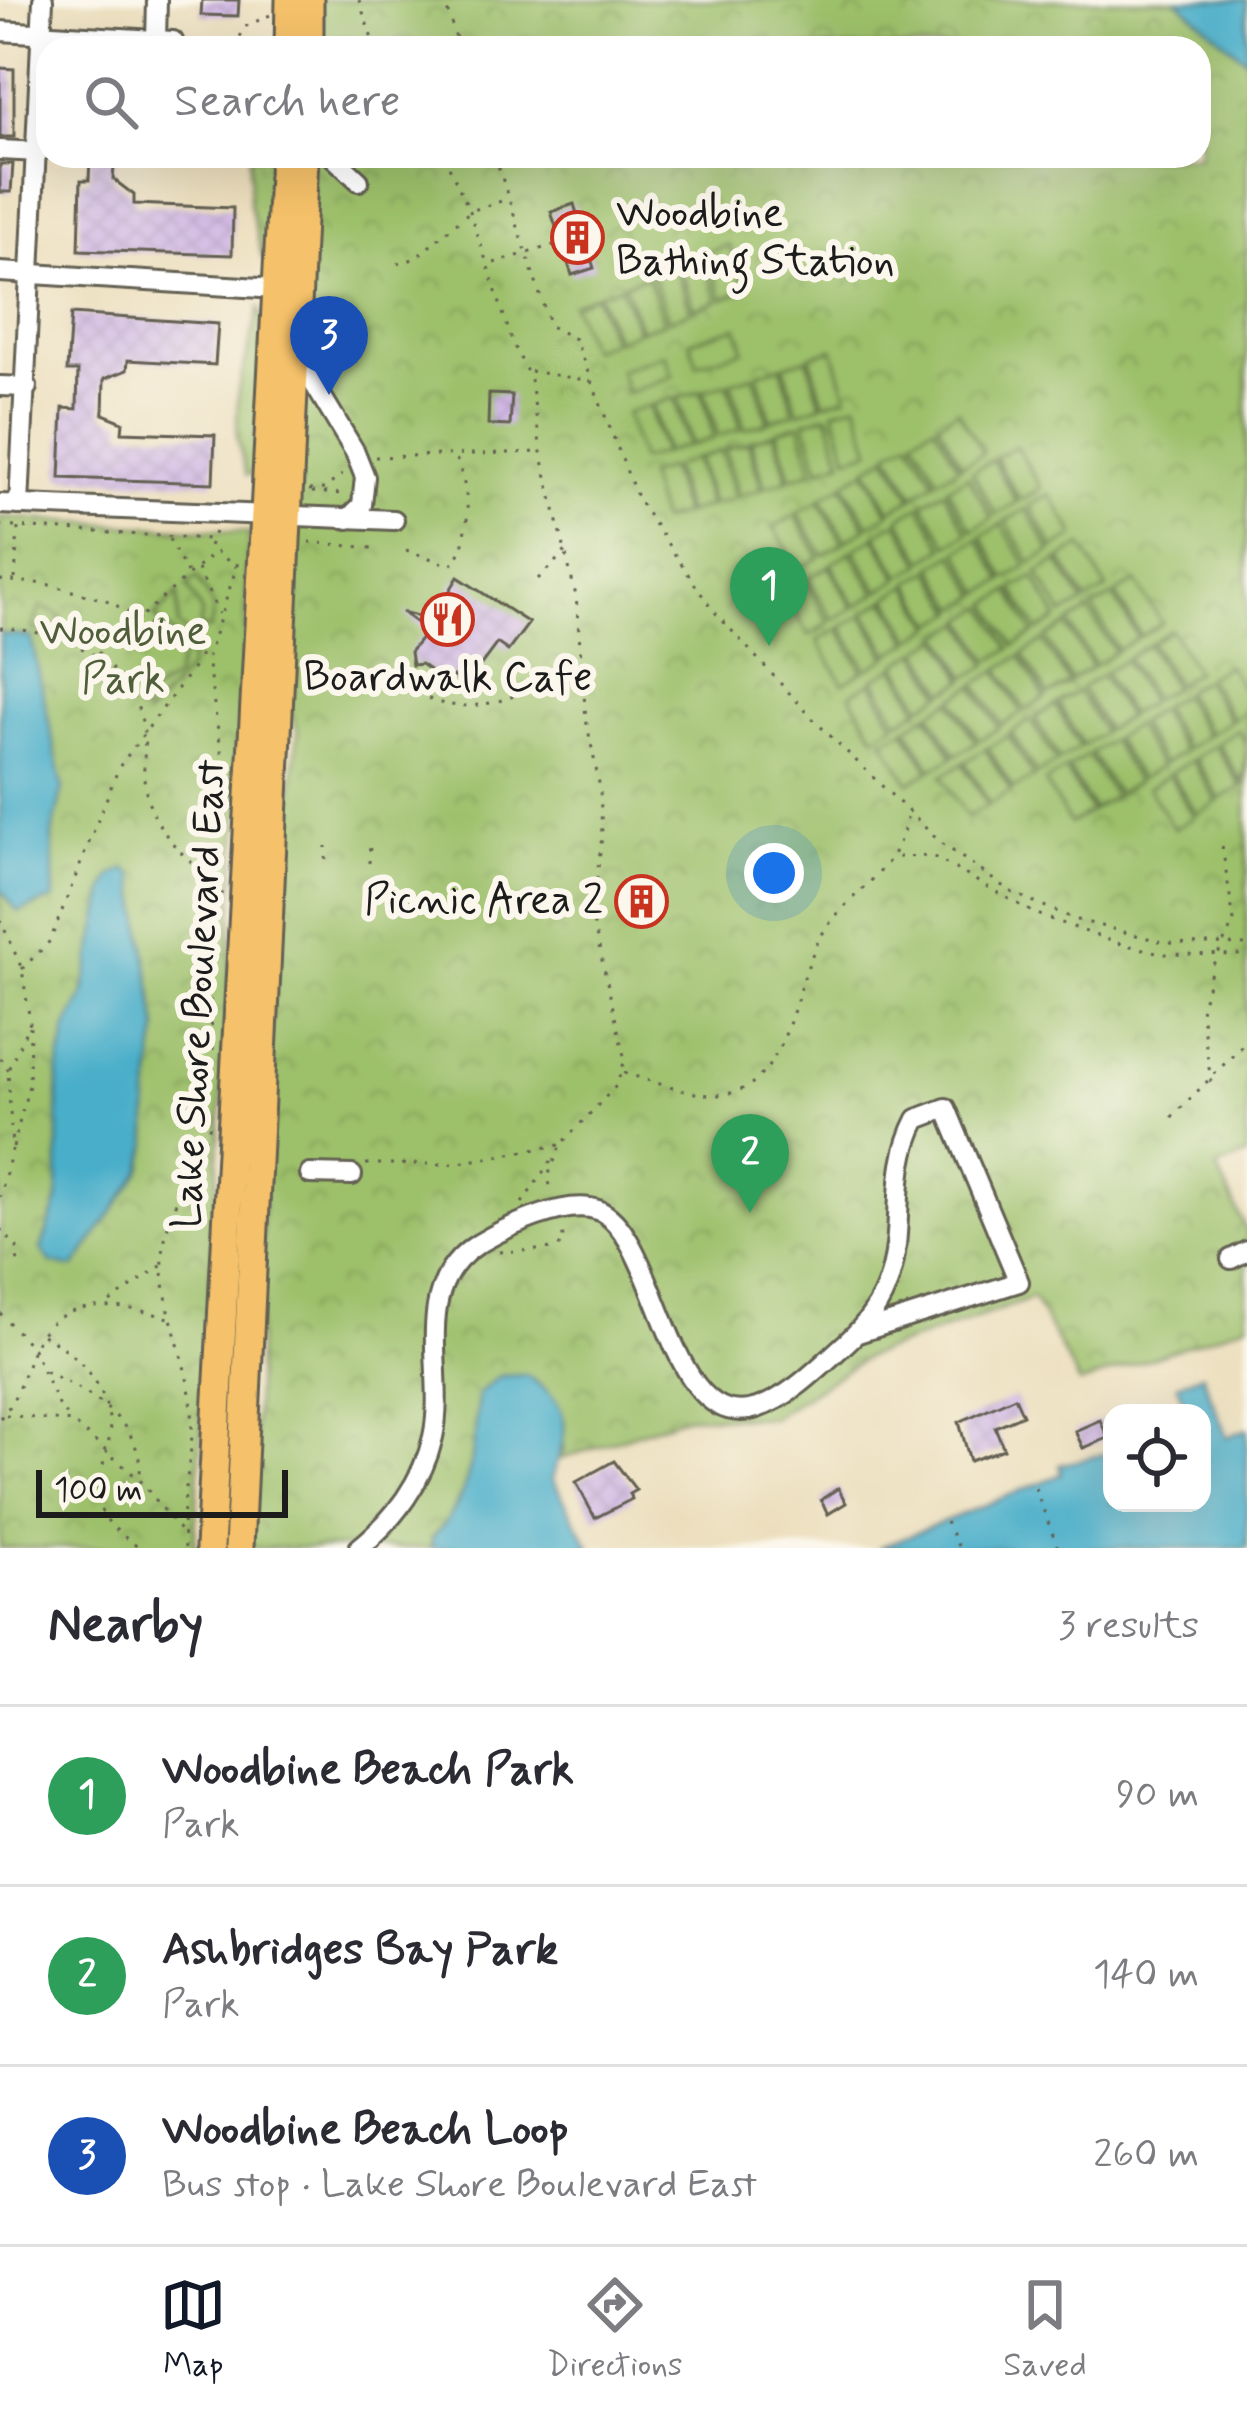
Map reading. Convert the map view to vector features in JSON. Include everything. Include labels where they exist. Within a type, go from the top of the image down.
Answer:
[{"type":"highway","points":[[309,0],[309,36]]},
{"type":"highway","name":"Lake Shore Boulevard East","points":[[210,1548],[287,524],[277,289],[283,168]]},
{"type":"highway","name":"Lake Shore Boulevard East","points":[[239,1548],[303,168]]},
{"type":"street","points":[[41,36],[43,0]]},
{"type":"street","points":[[157,0],[170,36]]},
{"type":"street","points":[[0,31],[90,36]]},
{"type":"street","points":[[0,150],[36,152]]},
{"type":"street","points":[[38,168],[27,387],[9,504],[287,524],[394,520]]},
{"type":"street","points":[[345,168],[359,181]]},
{"type":"street","points":[[0,272],[277,289]]},
{"type":"street","points":[[295,350],[365,477],[362,506],[348,519]]},
{"type":"street","points":[[0,386],[27,387]]},
{"type":"street","points":[[358,1548],[398,1510],[433,1439],[438,1292],[461,1258],[507,1230],[577,1208],[608,1216],[640,1263],[690,1375],[707,1395],[733,1408],[761,1407],[796,1387],[858,1333],[891,1278],[905,1141],[917,1119],[946,1108],[1019,1282],[858,1333]]},
{"type":"street","points":[[310,1174],[352,1169]]},
{"type":"street","points":[[891,1278],[907,1316]]},
{"type":"path","points":[[359,0],[371,36]]},
{"type":"path","points":[[444,0],[455,36]]},
{"type":"path","points":[[240,36],[244,27],[280,7]]},
{"type":"path","points":[[450,168],[491,264],[514,344],[528,371],[566,551],[602,813],[592,916],[622,1038],[622,1073],[561,1144],[507,1230]]},
{"type":"path","points":[[498,168],[550,326],[575,339],[638,500],[711,608],[908,813],[1011,892],[1074,919],[1167,943],[1247,945]]},
{"type":"path","points":[[398,264],[416,258],[470,212],[509,199]]},
{"type":"path","points":[[491,264],[567,241]]},
{"type":"path","points":[[528,371],[591,381]]},
{"type":"path","points":[[387,458],[542,452]]},
{"type":"path","points":[[406,550],[450,565],[456,562],[468,529],[468,507],[455,456]]},
{"type":"path","points":[[349,471],[328,487],[307,488],[351,495]]},
{"type":"path","points":[[287,524],[311,545],[372,548]]},
{"type":"path","points":[[0,526],[209,539]]},
{"type":"path","points":[[15,580],[18,527]]},
{"type":"path","points":[[209,539],[218,527]]},
{"type":"path","points":[[168,536],[188,575]]},
{"type":"path","points":[[209,539],[214,553],[237,567]]},
{"type":"path","points":[[229,796],[208,659],[242,544]]},
{"type":"path","points":[[538,579],[566,551]]},
{"type":"path","points":[[97,655],[214,553]]},
{"type":"path","points":[[197,567],[220,616]]},
{"type":"path","points":[[0,580],[75,590],[140,616],[199,660],[208,659]]},
{"type":"path","points":[[0,628],[32,632],[97,655],[128,690],[144,730],[146,792],[154,813],[176,849],[222,886]]},
{"type":"path","points":[[378,666],[433,700],[460,705],[549,684],[581,653]]},
{"type":"path","points":[[22,970],[50,941],[101,801],[144,730],[199,660]]},
{"type":"path","points":[[622,1073],[711,1095],[736,1090],[759,1076],[779,1047],[818,939],[841,908],[896,858],[908,813]]},
{"type":"path","points":[[1211,1082],[1201,1011],[1234,921],[1221,840]]},
{"type":"path","points":[[932,856],[940,842]]},
{"type":"path","points":[[326,845],[326,860]]},
{"type":"path","points":[[369,863],[370,845]]},
{"type":"path","points":[[896,858],[932,856],[998,895],[1075,930],[1165,953],[1247,955]]},
{"type":"path","points":[[214,1061],[208,986],[225,870]]},
{"type":"path","points":[[0,919],[22,970],[30,1022],[28,1085],[0,1197]]},
{"type":"path","points":[[12,1149],[8,1070],[30,1022]]},
{"type":"path","points":[[1172,1117],[1247,1041]]},
{"type":"path","points":[[0,1058],[8,1070]]},
{"type":"path","points":[[185,1548],[192,1409],[164,1264],[170,1216],[214,1109]]},
{"type":"path","points":[[352,1169],[453,1164],[561,1144]]},
{"type":"path","points":[[552,1203],[554,1158]]},
{"type":"path","points":[[484,1257],[556,1249],[564,1241],[560,1226]]},
{"type":"path","points":[[0,1229],[17,1247],[18,1269]]},
{"type":"path","points":[[72,1422],[2,1417],[33,1349],[61,1317],[109,1304],[164,1264]]},
{"type":"path","points":[[109,1304],[172,1319]]},
{"type":"path","points":[[0,1313],[33,1349],[58,1405],[72,1422],[140,1480],[183,1535]]},
{"type":"path","points":[[42,1334],[85,1364],[105,1406],[137,1444],[140,1480]]},
{"type":"path","points":[[45,1371],[105,1406]]},
{"type":"path","points":[[105,1406],[107,1450],[100,1506],[112,1527],[139,1548]]},
{"type":"path","points":[[1035,1488],[1058,1548]]},
{"type":"path","points":[[946,1522],[959,1548]]},
{"type":"green space","points":[[318,0],[1177,0],[1247,60],[1247,1155],[1217,1168],[1247,1232],[1247,1324],[1080,1384],[1033,1298],[866,1357],[771,1418],[687,1416],[558,1460],[565,1448],[474,1443],[462,1495],[432,1538],[432,1548],[254,1548],[250,1543],[270,1026],[298,731],[289,708],[312,168],[1211,168],[1211,36],[320,36]]},
{"type":"green space","points":[[250,168],[272,168],[263,261],[249,202]]},
{"type":"green space","points":[[729,245],[746,290],[723,299],[706,253]]},
{"type":"green space","points":[[701,255],[718,301],[695,309],[678,263]]},
{"type":"green space","points":[[674,265],[691,311],[669,320],[652,274]]},
{"type":"green space","points":[[647,276],[664,322],[641,330],[624,284]]},
{"type":"green space","points":[[620,286],[638,331],[616,340],[598,294]]},
{"type":"green space","points":[[595,295],[612,341],[590,349],[572,304]]},
{"type":"green space","points":[[259,309],[263,318],[253,474],[246,475],[237,436],[238,390]]},
{"type":"green space","points":[[737,327],[744,350],[697,364],[690,341]]},
{"type":"green space","points":[[833,349],[847,396],[824,403],[810,356]]},
{"type":"green space","points":[[665,354],[673,376],[627,393],[619,370]]},
{"type":"green space","points":[[807,358],[821,405],[798,412],[784,365]]},
{"type":"green space","points":[[781,366],[794,413],[771,420],[758,373]]},
{"type":"green space","points":[[754,375],[768,422],[745,429],[731,382]]},
{"type":"green space","points":[[727,383],[741,429],[718,436],[704,390]]},
{"type":"green space","points":[[701,391],[714,438],[692,445],[678,398]]},
{"type":"green space","points":[[674,398],[688,445],[665,452],[652,405]]},
{"type":"green space","points":[[857,403],[871,450],[848,457],[834,410]]},
{"type":"green space","points":[[649,406],[663,453],[640,460],[626,413]]},
{"type":"green space","points":[[958,410],[983,453],[962,465],[938,423]]},
{"type":"green space","points":[[828,415],[842,461],[819,468],[805,421]]},
{"type":"green space","points":[[800,424],[813,471],[791,478],[777,431]]},
{"type":"green space","points":[[934,425],[959,467],[938,479],[914,437]]},
{"type":"green space","points":[[774,433],[788,480],[765,487],[751,440]]},
{"type":"green space","points":[[910,440],[935,482],[914,495],[889,452]]},
{"type":"green space","points":[[748,442],[762,489],[739,496],[725,449]]},
{"type":"green space","points":[[1016,446],[1041,488],[1020,500],[995,458]]},
{"type":"green space","points":[[721,451],[735,498],[712,505],[698,458]]},
{"type":"green space","points":[[887,456],[912,498],[891,510],[867,468]]},
{"type":"green space","points":[[695,459],[709,506],[686,513],[673,467]]},
{"type":"green space","points":[[992,460],[1017,502],[996,515],[972,472]]},
{"type":"green space","points":[[669,468],[683,514],[661,521],[647,475]]},
{"type":"green space","points":[[865,471],[889,513],[869,525],[844,483]]},
{"type":"green space","points":[[968,476],[992,518],[972,530],[947,488]]},
{"type":"green space","points":[[842,486],[866,528],[846,540],[821,498]]},
{"type":"green space","points":[[944,491],[968,533],[948,545],[923,503]]},
{"type":"green space","points":[[1050,494],[1075,536],[1054,548],[1030,506]]},
{"type":"green space","points":[[819,501],[843,543],[823,555],[798,513]]},
{"type":"green space","points":[[920,506],[944,548],[924,560],[899,518]]},
{"type":"green space","points":[[1026,509],[1051,551],[1031,563],[1006,521]]},
{"type":"green space","points":[[795,515],[819,557],[799,569],[774,527]]},
{"type":"green space","name":"Woodbine Park","points":[[0,517],[249,533],[242,758],[194,1548],[0,1548]]},
{"type":"green space","points":[[897,522],[922,564],[901,576],[876,534]]},
{"type":"green space","points":[[1002,525],[1027,566],[1006,579],[981,536]]},
{"type":"green space","points":[[875,537],[899,579],[879,591],[854,549]]},
{"type":"green space","points":[[978,539],[1003,581],[982,593],[958,551]]},
{"type":"green space","points":[[1082,546],[1107,589],[1086,601],[1061,559]]},
{"type":"green space","points":[[851,552],[876,594],[855,606],[831,564]]},
{"type":"green space","points":[[954,554],[979,596],[958,608],[933,566]]},
{"type":"green space","points":[[1058,561],[1083,603],[1063,615],[1038,573]]},
{"type":"green space","points":[[829,566],[853,608],[833,620],[808,578]]},
{"type":"green space","points":[[931,570],[956,612],[935,624],[910,582]]},
{"type":"green space","points":[[197,577],[214,608],[210,629],[200,628],[202,613],[187,585]]},
{"type":"green space","points":[[1034,577],[1058,619],[1038,631],[1013,589]]},
{"type":"green space","points":[[805,581],[829,623],[809,635],[784,593]]},
{"type":"green space","points":[[1136,582],[1162,623],[1141,636],[1116,594]]},
{"type":"green space","points":[[909,585],[933,627],[913,639],[888,597]]},
{"type":"green space","points":[[1010,591],[1034,634],[1014,646],[989,604]]},
{"type":"green space","points":[[178,593],[178,626],[189,635],[182,642],[155,617]]},
{"type":"green space","points":[[1113,596],[1138,637],[1118,650],[1093,608]]},
{"type":"green space","points":[[886,600],[910,642],[890,654],[865,612]]},
{"type":"green space","points":[[41,607],[61,616],[57,633],[32,629]]},
{"type":"green space","points":[[986,607],[1010,649],[990,661],[965,619]]},
{"type":"green space","points":[[1089,611],[1115,652],[1095,665],[1069,623]]},
{"type":"green space","points":[[863,615],[887,657],[867,669],[842,627]]},
{"type":"green space","points":[[963,622],[988,665],[967,677],[942,635]]},
{"type":"green space","points":[[1066,626],[1092,667],[1071,680],[1046,638]]},
{"type":"green space","points":[[839,629],[863,671],[843,683],[818,641]]},
{"type":"green space","points":[[1171,630],[1196,672],[1176,684],[1151,643]]},
{"type":"green space","points":[[941,638],[965,680],[945,692],[920,650]]},
{"type":"green space","points":[[1043,641],[1069,683],[1048,695],[1023,654]]},
{"type":"green space","points":[[1148,645],[1173,687],[1153,699],[1127,658]]},
{"type":"green space","points":[[917,652],[942,694],[922,706],[897,664]]},
{"type":"green space","points":[[183,653],[190,659],[189,669],[147,716],[140,702],[175,678]]},
{"type":"green space","points":[[1020,656],[1045,698],[1025,710],[999,669]]},
{"type":"green space","points":[[1124,660],[1150,702],[1129,714],[1104,673]]},
{"type":"green space","points":[[1228,665],[1247,696],[1247,710],[1233,719],[1207,677]]},
{"type":"green space","points":[[895,667],[919,709],[899,721],[874,679]]},
{"type":"green space","points":[[997,671],[1022,713],[1002,725],[976,684]]},
{"type":"green space","points":[[1101,676],[1127,717],[1106,730],[1081,688]]},
{"type":"green space","points":[[1204,680],[1230,721],[1209,734],[1184,692]]},
{"type":"green space","points":[[871,682],[895,724],[875,736],[850,694]]},
{"type":"green space","points":[[973,686],[999,728],[979,740],[953,699]]},
{"type":"green space","points":[[1078,691],[1103,732],[1083,745],[1058,703]]},
{"type":"green space","points":[[1181,695],[1206,736],[1186,749],[1161,707]]},
{"type":"green space","points":[[950,701],[976,742],[956,755],[930,713]]},
{"type":"green space","points":[[1055,705],[1080,747],[1060,760],[1035,718]]},
{"type":"green space","points":[[1158,710],[1183,752],[1163,764],[1138,723]]},
{"type":"green space","points":[[927,715],[953,757],[932,769],[907,728]]},
{"type":"green space","points":[[1031,720],[1057,762],[1037,774],[1011,733]]},
{"type":"green space","points":[[1134,725],[1160,767],[1140,779],[1114,738]]},
{"type":"green space","points":[[904,729],[929,771],[909,783],[884,741]]},
{"type":"green space","points":[[1238,730],[1247,745],[1243,784],[1218,743]]},
{"type":"green space","points":[[1008,735],[1034,777],[1013,789],[988,748]]},
{"type":"green space","points":[[1111,740],[1137,782],[1117,794],[1091,753]]},
{"type":"green space","points":[[1215,745],[1241,787],[1220,799],[1195,758]]},
{"type":"green space","points":[[985,749],[1011,791],[990,804],[965,762]]},
{"type":"green space","points":[[1088,755],[1114,797],[1093,809],[1068,768]]},
{"type":"green space","points":[[1192,760],[1217,802],[1197,814],[1171,773]]},
{"type":"green space","points":[[962,763],[988,805],[967,817],[942,776]]},
{"type":"green space","points":[[1065,770],[1091,811],[1070,824],[1045,782]]},
{"type":"green space","points":[[1169,775],[1194,817],[1174,829],[1148,788]]},
{"type":"water","points":[[1177,0],[1247,0],[1247,60]]},
{"type":"water","points":[[0,634],[31,637],[63,788],[52,834],[54,899],[18,912],[0,889]]},
{"type":"water","points":[[126,869],[134,875],[158,1029],[148,1100],[148,1145],[142,1169],[74,1268],[51,1263],[41,1249],[58,1200],[58,1073],[67,1028],[83,996],[105,891],[112,876]]},
{"type":"water","points":[[1202,1374],[1227,1437],[1247,1429],[1247,1548],[878,1548],[1062,1474],[1060,1465],[1103,1454],[1103,1512],[1211,1512],[1211,1404],[1185,1404],[1177,1384]]},
{"type":"water","points":[[526,1375],[560,1409],[564,1432],[552,1478],[591,1548],[432,1548],[432,1538],[464,1489],[478,1394],[499,1376]]},
{"type":"building","points":[[202,0],[239,0],[238,16],[201,15]]},
{"type":"building","points":[[0,68],[14,69],[14,137],[0,137]]},
{"type":"building","points":[[0,164],[13,164],[11,192],[0,192]]},
{"type":"building","points":[[90,168],[114,168],[113,179],[134,195],[134,204],[233,208],[232,255],[79,250],[81,180],[89,180]]},
{"type":"building","name":"Woodbine Bathing Station","points":[[574,204],[594,268],[572,275],[551,212]]},
{"type":"building","points":[[71,314],[218,324],[215,365],[128,360],[127,370],[104,379],[103,414],[123,422],[122,432],[215,435],[213,483],[60,478],[63,408],[77,409],[78,371],[67,371]]},
{"type":"building","points":[[489,394],[512,395],[510,426],[488,425]]},
{"type":"building","points":[[458,577],[529,623],[508,651],[497,643],[466,685],[453,676],[447,683],[421,664],[412,665],[410,652],[427,631],[402,612],[432,620]]},
{"type":"building","name":"Picnic Area 2","points":[[631,886],[655,887],[653,916],[629,915]]},
{"type":"building","points":[[1015,1397],[1023,1415],[995,1427],[1004,1449],[970,1461],[959,1422]]},
{"type":"building","points":[[1100,1420],[1103,1440],[1083,1448],[1075,1431]]},
{"type":"building","points":[[614,1461],[636,1490],[629,1494],[632,1499],[595,1518],[576,1482]]},
{"type":"building","points":[[838,1488],[846,1503],[828,1514],[821,1500]]},
{"type":"place","name":"Woodbine Bathing Station","points":[[577,238]]},
{"type":"place","name":"Woodbine Beach Loop","points":[[329,395]]},
{"type":"place","name":"Boardwalk Cafe","points":[[448,619]]},
{"type":"place","name":"Woodbine Beach Park","points":[[769,646]]},
{"type":"place","name":"Picnic Area 2","points":[[642,901]]},
{"type":"place","name":"Ashbridges Bay Park","points":[[750,1213]]}]
